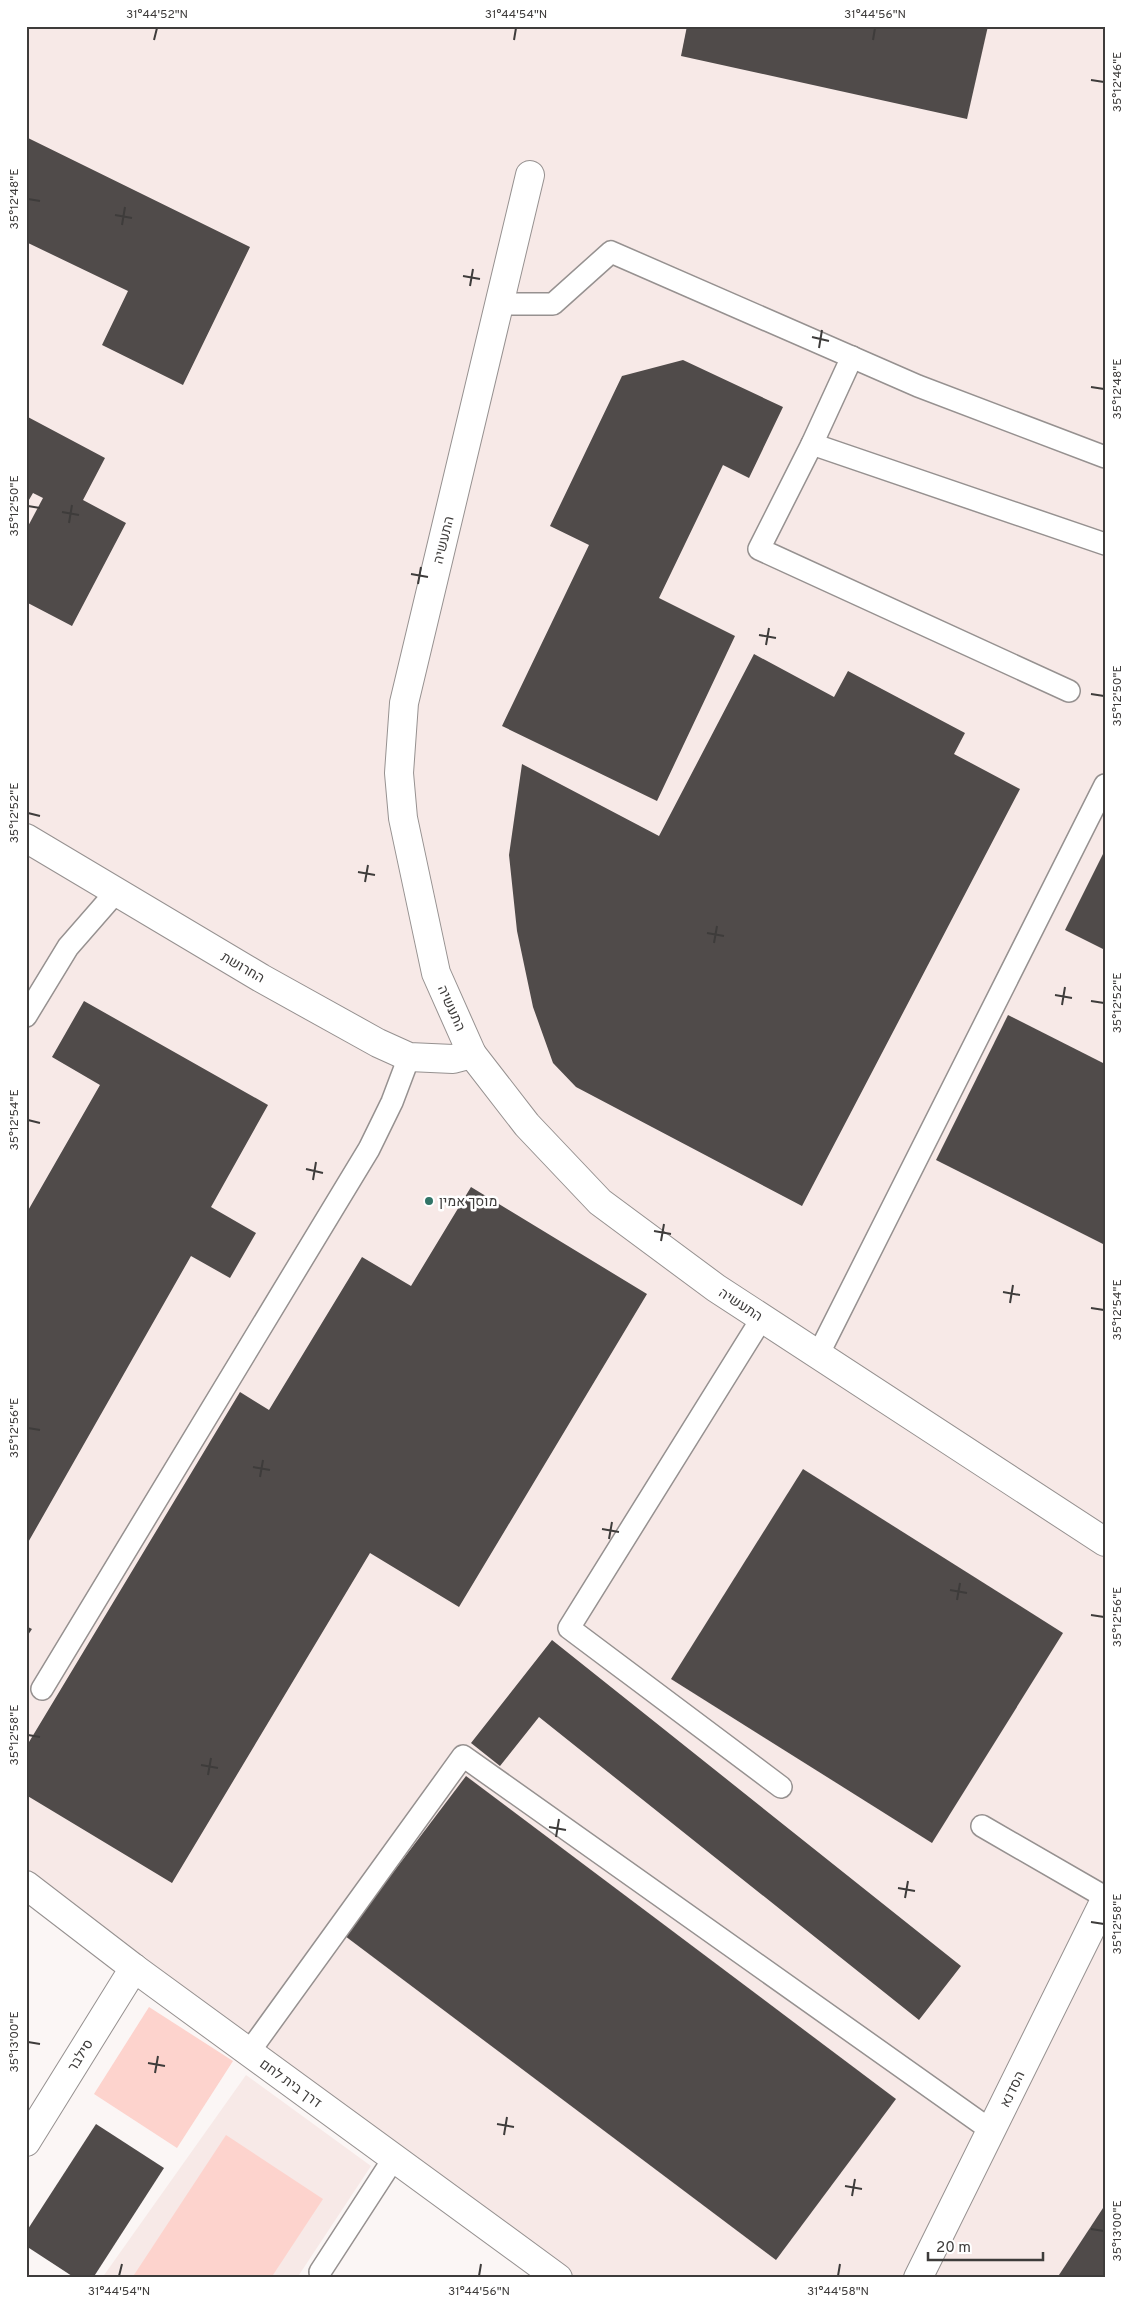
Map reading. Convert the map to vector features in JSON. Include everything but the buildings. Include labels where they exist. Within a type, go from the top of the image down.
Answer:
[{"type":"street","name":"התעשיה","points":[[530,176],[404,703],[399,773],[403,818],[436,973],[472,1054],[527,1125],[600,1202],[716,1288],[1105,1542]]},
{"type":"street","name":"החרושת","points":[[26,838],[269,983],[378,1044],[409,1057],[453,1059],[472,1054]]},
{"type":"street","name":"דרך בית לחם","points":[[26,1885],[134,1968],[558,2278]]},
{"type":"street","name":"הסדנא","points":[[918,2278],[1105,1898]]},
{"type":"street","name":"סילבר","points":[[26,2142],[134,1968]]},
{"type":"lane","points":[[500,304],[553,304],[611,252],[918,386],[1105,456]]},
{"type":"lane","points":[[852,357],[812,444],[759,548],[1069,691]]},
{"type":"lane","points":[[812,444],[1105,544]]},
{"type":"lane","points":[[818,1355],[1105,786]]},
{"type":"lane","points":[[26,1016],[68,947],[116,892]]},
{"type":"lane","points":[[42,1689],[369,1149],[392,1102],[409,1057]]},
{"type":"lane","points":[[762,1318],[569,1628],[781,1787]]},
{"type":"lane","points":[[249,2052],[463,1756],[992,2131]]},
{"type":"lane","points":[[982,1826],[1105,1898]]},
{"type":"lane","points":[[320,2272],[394,2158]]},
{"type":"shaded area","points":[[26,26],[1105,26],[1105,2278],[560,2278],[26,1882]]},
{"type":"shaded area","points":[[149,2007],[233,2061],[177,2148],[94,2094]]},
{"type":"shaded area","points":[[246,2075],[371,2166],[297,2278],[102,2278]]},
{"type":"shaded area","points":[[226,2135],[323,2199],[271,2278],[132,2278]]},
{"type":"place","name":"מוסך אמין","points":[[429,1201]]}]
